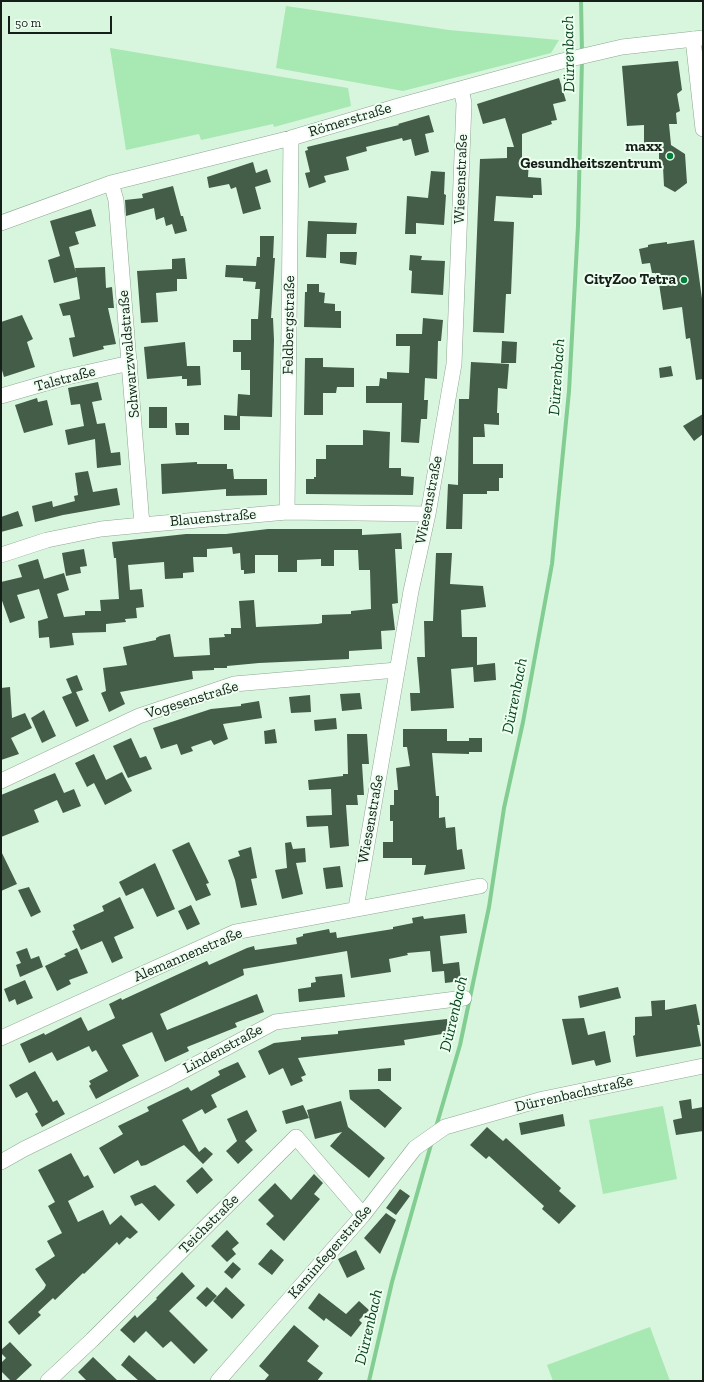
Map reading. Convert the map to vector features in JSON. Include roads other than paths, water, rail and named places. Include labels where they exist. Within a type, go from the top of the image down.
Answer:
[{"type":"street","name":"Römerstraße","points":[[1,223],[111,183],[291,138],[574,58],[622,46],[698,38]]},
{"type":"street","points":[[698,38],[703,129]]},
{"type":"street","name":"Wiesenstraße","points":[[356,908],[411,591],[428,514],[454,364],[464,103],[461,89]]},
{"type":"street","name":"Feldbergstraße","points":[[287,512],[291,138]]},
{"type":"street","name":"Schwarzwaldstraße","points":[[111,183],[116,200],[142,525]]},
{"type":"street","name":"Talstraße","points":[[1,396],[67,377],[130,363]]},
{"type":"street","name":"Blauenstraße","points":[[1,555],[47,540],[101,529],[142,525],[287,512],[428,514]]},
{"type":"street","name":"Vogesenstraße","points":[[1,781],[139,716],[234,684],[397,670]]},
{"type":"street","name":"Alemannenstraße","points":[[1,1038],[235,932],[335,914],[356,908],[480,886]]},
{"type":"street","name":"Lindenstraße","points":[[1,1162],[24,1149],[168,1079],[275,1022],[464,998]]},
{"type":"street","name":"Dürrenbachstraße","points":[[445,1127],[543,1099],[703,1066]]},
{"type":"street","name":"Kaminfegerstraße","points":[[218,1381],[363,1215],[415,1148],[445,1127]]},
{"type":"street","name":"Teichstraße","points":[[48,1381],[92,1340],[296,1137],[363,1215]]},
{"type":"waterway","name":"Dürrenbach","points":[[581,1],[582,53]]},
{"type":"waterway","name":"Dürrenbach","points":[[436,1127],[460,1045],[489,907],[504,808],[523,722],[552,564],[569,391],[578,226],[582,59]]},
{"type":"waterway","name":"Dürrenbach","points":[[369,1381],[392,1282],[432,1141]]},
{"type":"place","name":"maxx Gesundheitszentrum","points":[[670,156]]},
{"type":"place","name":"CityZoo Tetra","points":[[684,280]]}]
